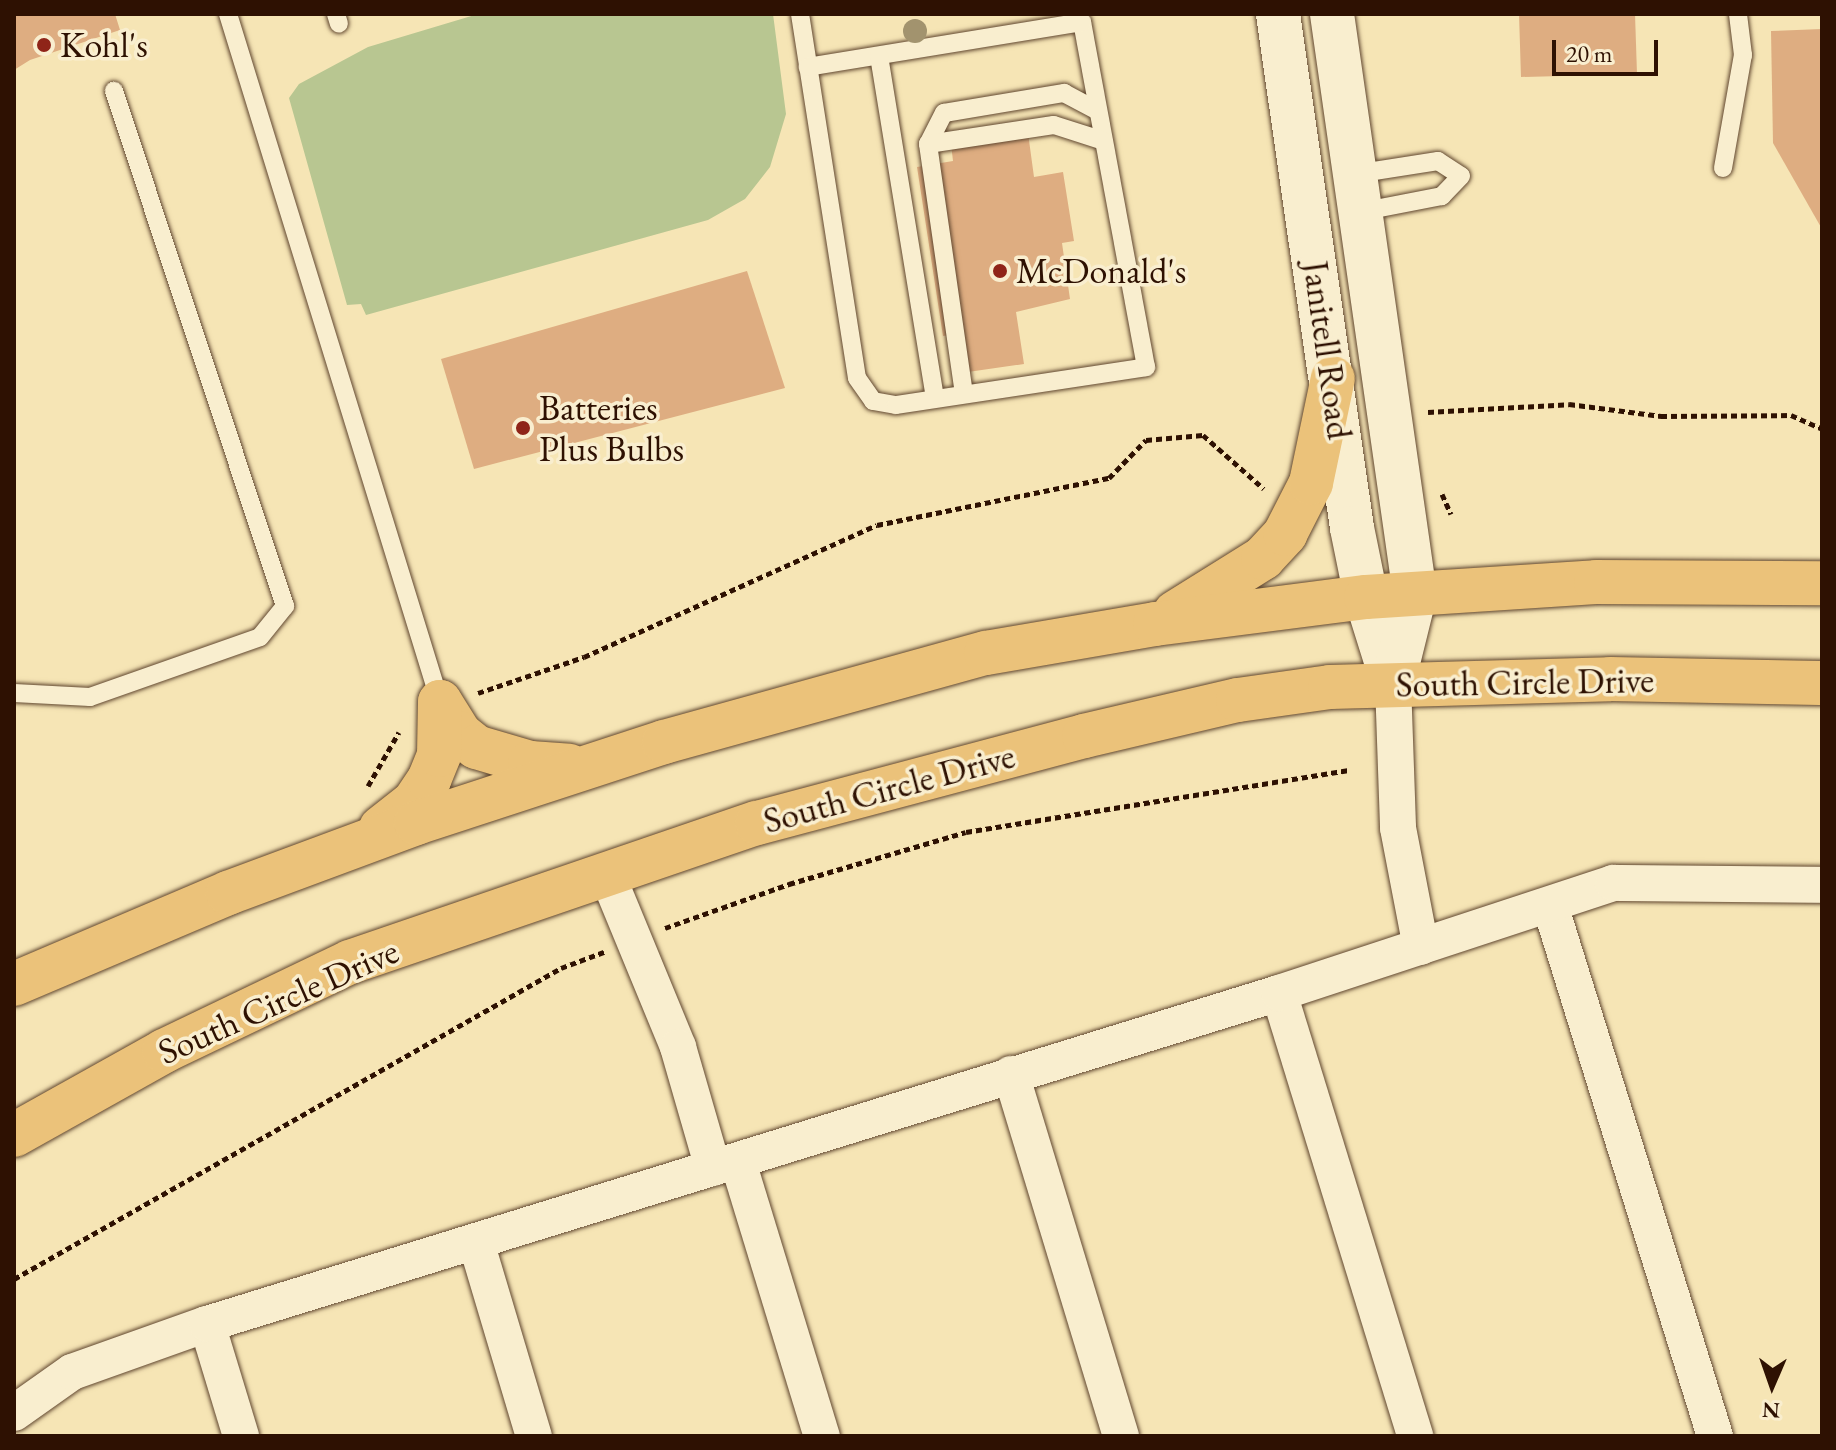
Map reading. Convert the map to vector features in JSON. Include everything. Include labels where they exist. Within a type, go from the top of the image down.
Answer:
[{"type":"main road","points":[[1155,624],[1235,578],[1285,534],[1311,483],[1333,378]]},
{"type":"main road","points":[[14,984],[349,846],[584,767],[986,653],[1155,624],[1366,597],[1596,582],[1822,583]]},
{"type":"main road","name":"South Circle Drive","points":[[14,1135],[164,1051],[350,962],[606,872],[772,818],[1158,718],[1238,700],[1393,683],[1822,683]]},
{"type":"main road","points":[[455,698],[459,733],[476,747],[530,763],[584,767]]},
{"type":"main road","points":[[349,846],[398,818],[422,791],[439,755],[455,698]]},
{"type":"street","name":"Janitell Road","points":[[1278,14],[1366,597],[1393,683],[1398,828],[1421,947]]},
{"type":"street","name":"Janitell Road","points":[[1332,14],[1415,594],[1393,683]]},
{"type":"street","points":[[606,872],[726,1165],[822,1436]]},
{"type":"street","points":[[14,1413],[72,1372],[207,1324],[1279,993],[1613,883],[1822,885]]},
{"type":"street","points":[[1550,905],[1715,1436]]},
{"type":"street","points":[[1279,993],[1415,1436]]},
{"type":"street","points":[[1011,1074],[1121,1436]]},
{"type":"street","points":[[476,1242],[534,1436]]},
{"type":"street","points":[[207,1324],[241,1436]]},
{"type":"lane","points":[[228,14],[455,698]]},
{"type":"lane","points":[[800,14],[808,67],[857,378],[873,401],[896,405],[1146,367],[1082,22],[808,67]]},
{"type":"lane","points":[[1723,168],[1741,69],[1738,14]]},
{"type":"lane","points":[[879,56],[935,398]]},
{"type":"lane","points":[[14,693],[90,697],[260,637],[285,606],[114,91]]},
{"type":"lane","points":[[964,394],[928,144],[944,113],[1064,93],[1098,111]]},
{"type":"lane","points":[[928,144],[1054,125],[1104,141]]},
{"type":"path","points":[[1421,412],[1569,404],[1661,416],[1791,415],[1822,429]]},
{"type":"path","points":[[455,698],[584,657],[877,525],[1109,478],[1146,440],[1203,435],[1269,493]]},
{"type":"green space","points":[[478,14],[773,14],[786,114],[770,167],[745,199],[708,220],[366,315],[361,304],[347,305],[289,98],[299,84],[368,47]]},
{"type":"building","name":"Kohl's","points":[[14,14],[115,14],[120,30],[30,60],[14,70]]},
{"type":"building","points":[[1519,14],[1635,14],[1637,74],[1521,77]]},
{"type":"building","points":[[1822,29],[1822,229],[1773,143],[1771,31]]},
{"type":"building","name":"McDonald's","points":[[1028,133],[1034,177],[1063,172],[1074,241],[1062,243],[1070,299],[1016,312],[1024,364],[961,373],[956,334],[943,336],[917,167],[953,161],[951,144]]},
{"type":"building","points":[[747,271],[785,388],[474,469],[441,359]]},
{"type":"place","name":"Kohl's","points":[[44,45]]},
{"type":"place","name":"McDonald's","points":[[1000,271]]},
{"type":"place","name":"Batteries Plus Bulbs","points":[[523,428]]}]
